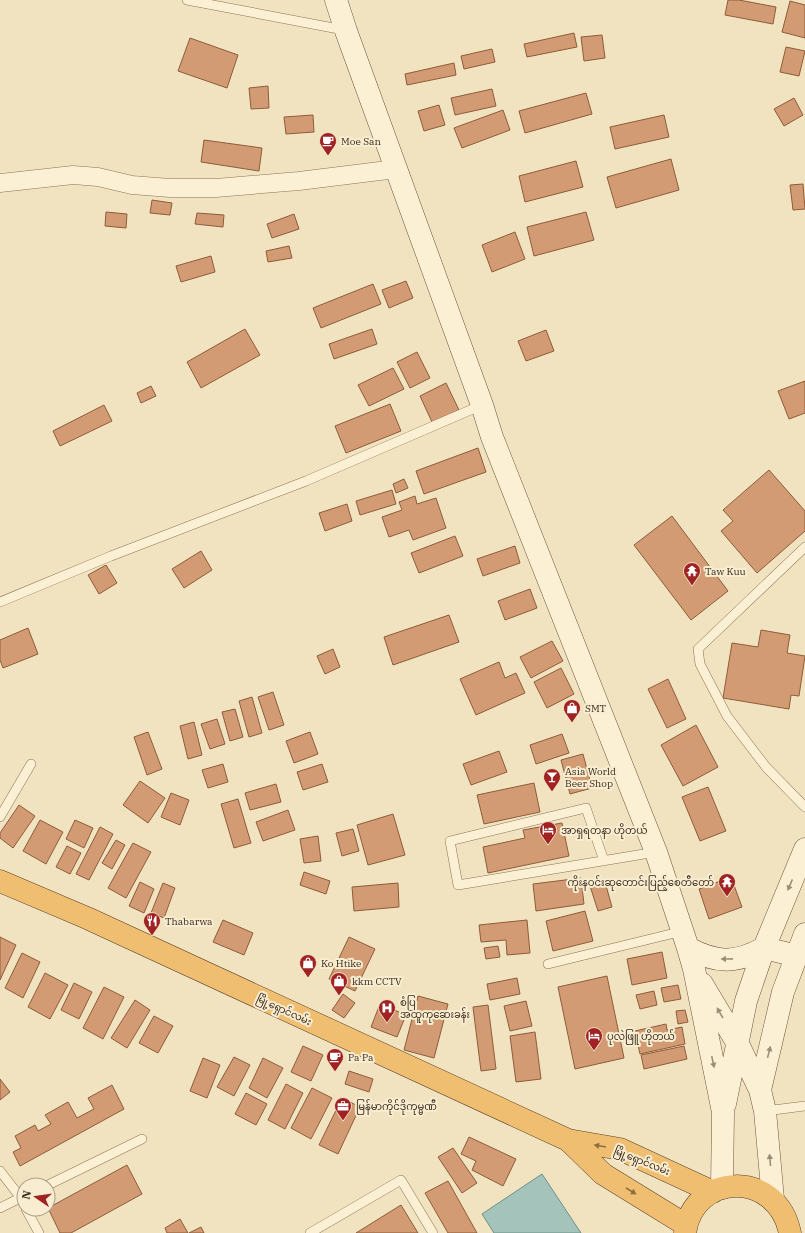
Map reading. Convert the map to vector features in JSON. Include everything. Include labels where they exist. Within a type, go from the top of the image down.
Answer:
[{"type":"highway","name":"မြို့ရှောင်လမ်း","points":[[0,881],[87,918],[568,1140],[620,1149],[717,1190]]},
{"type":"highway","name":"မြို့ရှောင်လမ်း","points":[[568,1140],[603,1174],[685,1229]]},
{"type":"highway","points":[[685,1229],[692,1212],[701,1200],[717,1190],[735,1186],[749,1187],[762,1192],[773,1199],[787,1220],[790,1233]]},
{"type":"main road","points":[[336,0],[482,405],[492,437],[656,852],[694,969],[723,1112]]},
{"type":"main road","points":[[717,1190],[723,1112],[746,1002],[764,948],[805,849]]},
{"type":"main road","points":[[760,1090],[784,992],[805,934]]},
{"type":"main road","points":[[685,939],[702,955],[718,959],[734,959],[750,956],[764,948],[797,956]]},
{"type":"main road","points":[[694,969],[738,1044],[760,1090],[765,1111],[773,1199]]},
{"type":"street","points":[[0,183],[72,176],[98,177],[139,185],[170,188],[216,188],[299,181],[396,168]]},
{"type":"lane","points":[[187,0],[346,31]]},
{"type":"lane","points":[[0,602],[111,556],[306,481],[482,405]]},
{"type":"lane","points":[[805,547],[698,650],[700,664],[727,716],[766,767],[805,807]]},
{"type":"lane","points":[[0,817],[31,764]]},
{"type":"lane","points":[[604,861],[586,808],[450,841],[458,885],[604,861],[656,852]]},
{"type":"lane","points":[[548,964],[685,939]]},
{"type":"lane","points":[[765,1111],[805,1106]]},
{"type":"lane","points":[[56,1181],[142,1139]]},
{"type":"lane","points":[[0,1171],[16,1190]]},
{"type":"lane","points":[[310,1233],[401,1180],[433,1233]]},
{"type":"lane","points":[[0,1208],[16,1202]]},
{"type":"lane","points":[[30,1217],[39,1233]]},
{"type":"water","points":[[542,1174],[581,1233],[494,1233],[482,1214]]},
{"type":"building","points":[[728,0],[739,0],[776,7],[773,24],[725,15]]},
{"type":"building","points":[[790,1],[805,5],[805,38],[782,32]]},
{"type":"building","points":[[574,33],[577,47],[527,57],[524,44]]},
{"type":"building","points":[[602,35],[605,58],[584,61],[581,37]]},
{"type":"building","points":[[190,38],[238,55],[227,88],[178,71]]},
{"type":"building","points":[[786,47],[805,51],[799,76],[780,72]]},
{"type":"building","points":[[492,49],[495,62],[464,69],[461,56]]},
{"type":"building","points":[[454,63],[456,75],[407,85],[405,74]]},
{"type":"building","points":[[268,86],[269,108],[251,109],[249,88]]},
{"type":"building","points":[[492,89],[496,106],[455,115],[451,98]]},
{"type":"building","points":[[586,93],[592,114],[525,133],[519,111]]},
{"type":"building","points":[[794,98],[803,115],[784,126],[774,109]]},
{"type":"building","points":[[439,105],[445,125],[424,131],[418,111]]},
{"type":"building","points":[[503,110],[510,130],[462,148],[454,128]]},
{"type":"building","points":[[313,115],[314,132],[286,134],[284,117]]},
{"type":"building","points":[[664,115],[669,137],[615,149],[610,127]]},
{"type":"building","points":[[204,140],[262,148],[259,171],[201,162]]},
{"type":"building","points":[[671,159],[679,190],[616,208],[607,177]]},
{"type":"building","points":[[576,161],[583,187],[525,202],[519,176]]},
{"type":"building","points":[[803,184],[805,209],[793,210],[790,185]]},
{"type":"building","points":[[152,200],[172,203],[170,215],[150,213]]},
{"type":"building","points":[[106,212],[127,214],[126,228],[105,226]]},
{"type":"building","points":[[586,212],[594,240],[534,256],[527,227]]},
{"type":"building","points":[[197,213],[224,215],[223,227],[195,224]]},
{"type":"building","points":[[294,214],[299,229],[272,238],[267,224]]},
{"type":"building","points":[[515,232],[525,259],[492,272],[482,245]]},
{"type":"building","points":[[289,246],[292,258],[268,262],[266,251]]},
{"type":"building","points":[[211,256],[215,272],[181,282],[176,266]]},
{"type":"building","points":[[406,281],[413,298],[389,308],[382,290]]},
{"type":"building","points":[[373,284],[381,304],[321,328],[313,308]]},
{"type":"building","points":[[245,329],[260,355],[201,388],[187,362]]},
{"type":"building","points":[[372,329],[377,344],[334,359],[329,344]]},
{"type":"building","points":[[546,330],[554,351],[526,361],[518,341]]},
{"type":"building","points":[[417,352],[430,378],[410,388],[397,362]]},
{"type":"building","points":[[393,368],[404,389],[369,406],[358,385]]},
{"type":"building","points":[[805,381],[805,413],[789,419],[778,391]]},
{"type":"building","points":[[446,383],[459,410],[432,422],[420,396]]},
{"type":"building","points":[[151,386],[156,396],[141,403],[137,393]]},
{"type":"building","points":[[390,404],[401,431],[346,453],[335,426]]},
{"type":"building","points":[[104,405],[112,421],[60,446],[53,431]]},
{"type":"building","points":[[478,448],[486,472],[424,494],[416,471]]},
{"type":"building","points":[[769,470],[805,511],[805,531],[757,573],[721,531],[733,521],[723,510]]},
{"type":"building","points":[[404,479],[408,488],[396,493],[393,484]]},
{"type":"building","points":[[392,490],[396,504],[360,515],[356,501]]},
{"type":"building","points":[[415,496],[417,504],[436,498],[446,528],[413,540],[409,530],[389,537],[382,517],[402,510],[399,502]]},
{"type":"building","points":[[347,504],[352,521],[325,531],[319,513]]},
{"type":"building","points":[[672,516],[728,591],[691,620],[634,545]]},
{"type":"building","points":[[455,536],[463,556],[419,573],[411,553]]},
{"type":"building","points":[[515,546],[520,563],[483,576],[477,559]]},
{"type":"building","points":[[201,551],[212,570],[184,588],[172,569]]},
{"type":"building","points":[[106,565],[117,583],[99,594],[88,575]]},
{"type":"building","points":[[530,589],[537,608],[505,620],[498,601]]},
{"type":"building","points":[[449,615],[459,642],[393,665],[384,637]]},
{"type":"building","points":[[28,628],[38,654],[3,668],[0,660],[0,640]]},
{"type":"building","points":[[761,630],[790,635],[787,653],[805,656],[799,696],[791,695],[789,709],[723,698],[732,643],[758,647]]},
{"type":"building","points":[[552,641],[563,661],[531,678],[520,657]]},
{"type":"building","points":[[333,649],[340,667],[325,674],[317,656]]},
{"type":"building","points":[[499,662],[505,678],[516,673],[525,693],[476,715],[460,679]]},
{"type":"building","points":[[561,668],[574,694],[547,708],[534,682]]},
{"type":"building","points":[[668,679],[686,719],[667,728],[648,689]]},
{"type":"building","points":[[273,692],[284,725],[269,730],[258,697]]},
{"type":"building","points":[[252,697],[262,733],[249,737],[239,701]]},
{"type":"building","points":[[235,709],[243,737],[230,741],[222,712]]},
{"type":"building","points":[[217,719],[225,744],[210,749],[201,724]]},
{"type":"building","points":[[194,722],[202,755],[188,759],[180,726]]},
{"type":"building","points":[[696,725],[718,767],[683,786],[661,745]]},
{"type":"building","points":[[148,732],[162,769],[147,775],[134,737]]},
{"type":"building","points":[[310,732],[318,754],[294,763],[286,741]]},
{"type":"building","points":[[562,734],[569,753],[536,764],[530,745]]},
{"type":"building","points":[[499,751],[507,772],[471,785],[463,764]]},
{"type":"building","points":[[583,754],[592,788],[570,794],[561,760]]},
{"type":"building","points":[[223,764],[228,782],[208,788],[202,770]]},
{"type":"building","points":[[322,764],[328,782],[303,790],[297,772]]},
{"type":"building","points":[[140,781],[165,798],[148,823],[123,805]]},
{"type":"building","points":[[534,783],[540,812],[484,824],[477,795]]},
{"type":"building","points":[[276,784],[281,802],[250,810],[245,793]]},
{"type":"building","points":[[708,787],[726,831],[700,841],[682,797]]},
{"type":"building","points":[[171,793],[189,800],[180,825],[161,817]]},
{"type":"building","points":[[238,799],[251,843],[234,848],[221,804]]},
{"type":"building","points":[[19,805],[35,816],[13,848],[0,838],[0,833]]},
{"type":"building","points":[[288,810],[295,830],[263,841],[256,822]]},
{"type":"building","points":[[393,814],[405,855],[368,865],[357,825]]},
{"type":"building","points":[[40,820],[63,832],[46,864],[23,851]]},
{"type":"building","points":[[75,820],[93,828],[84,848],[66,839]]},
{"type":"building","points":[[562,823],[569,856],[488,873],[483,847],[525,838],[523,830]]},
{"type":"building","points":[[100,827],[113,834],[89,880],[76,874]]},
{"type":"building","points":[[353,829],[359,851],[342,856],[336,833]]},
{"type":"building","points":[[318,836],[321,861],[304,863],[300,839]]},
{"type":"building","points":[[116,840],[125,845],[112,869],[102,863]]},
{"type":"building","points":[[133,843],[151,852],[126,898],[108,888]]},
{"type":"building","points":[[67,846],[81,853],[70,874],[56,867]]},
{"type":"building","points":[[304,872],[330,881],[326,894],[300,885]]},
{"type":"building","points":[[731,877],[742,907],[709,919],[699,889]]},
{"type":"building","points":[[581,878],[584,904],[536,911],[533,884]]},
{"type":"building","points":[[140,882],[154,889],[144,913],[129,906]]},
{"type":"building","points":[[605,882],[612,907],[598,911],[590,886]]},
{"type":"building","points":[[163,883],[175,888],[164,918],[151,913]]},
{"type":"building","points":[[398,883],[399,907],[354,911],[352,887]]},
{"type":"building","points":[[585,911],[593,941],[553,951],[546,921]]},
{"type":"building","points":[[223,920],[253,933],[244,955],[213,942]]},
{"type":"building","points":[[527,920],[530,953],[507,955],[506,940],[481,942],[479,925]]},
{"type":"building","points":[[0,937],[16,945],[0,980]]},
{"type":"building","points":[[349,937],[375,949],[355,991],[329,979]]},
{"type":"building","points":[[498,946],[500,957],[486,959],[484,948]]},
{"type":"building","points":[[662,952],[667,978],[632,985],[627,959]]},
{"type":"building","points":[[22,953],[40,962],[23,998],[5,988]]},
{"type":"building","points":[[45,973],[68,985],[50,1019],[28,1007]]},
{"type":"building","points":[[607,976],[624,1058],[575,1069],[558,987]]},
{"type":"building","points":[[517,978],[520,994],[490,1000],[487,984]]},
{"type":"building","points":[[74,983],[92,992],[79,1019],[61,1010]]},
{"type":"building","points":[[678,985],[681,999],[664,1002],[661,988]]},
{"type":"building","points":[[104,987],[124,997],[103,1039],[83,1028]]},
{"type":"building","points":[[654,991],[657,1005],[640,1009],[636,995]]},
{"type":"building","points":[[343,994],[355,1003],[344,1018],[332,1010]]},
{"type":"building","points":[[418,996],[448,1004],[434,1058],[404,1050]]},
{"type":"building","points":[[135,1000],[150,1010],[127,1048],[111,1038]]},
{"type":"building","points":[[526,1001],[532,1026],[510,1031],[504,1006]]},
{"type":"building","points":[[380,1004],[406,1015],[397,1037],[371,1027]]},
{"type":"building","points":[[488,1005],[496,1069],[481,1071],[473,1007]]},
{"type":"building","points":[[685,1010],[688,1022],[678,1024],[676,1011]]},
{"type":"building","points":[[154,1016],[173,1026],[158,1053],[139,1043]]},
{"type":"building","points":[[666,1024],[667,1030],[682,1027],[685,1044],[640,1054],[635,1031]]},
{"type":"building","points":[[535,1032],[541,1079],[516,1082],[510,1036]]},
{"type":"building","points":[[303,1046],[323,1055],[311,1081],[291,1072]]},
{"type":"building","points":[[684,1046],[687,1059],[644,1069],[641,1055]]},
{"type":"building","points":[[234,1057],[250,1065],[234,1096],[217,1087]]},
{"type":"building","points":[[203,1058],[220,1065],[207,1098],[190,1091]]},
{"type":"building","points":[[263,1058],[283,1068],[267,1098],[249,1088]]},
{"type":"building","points":[[349,1071],[373,1079],[369,1092],[345,1084]]},
{"type":"building","points":[[0,1079],[10,1092],[0,1100]]},
{"type":"building","points":[[286,1084],[303,1093],[285,1129],[268,1120]]},
{"type":"building","points":[[112,1085],[124,1109],[20,1166],[13,1152],[21,1148],[15,1136],[35,1125],[38,1131],[51,1124],[45,1115],[68,1102],[77,1118],[94,1109],[88,1098]]},
{"type":"building","points":[[312,1088],[332,1098],[311,1139],[291,1128]]},
{"type":"building","points":[[246,1093],[267,1104],[256,1125],[235,1114]]},
{"type":"building","points":[[342,1098],[360,1107],[338,1154],[319,1145]]},
{"type":"building","points":[[469,1137],[516,1159],[503,1186],[472,1170],[476,1161],[461,1154]]},
{"type":"building","points":[[453,1148],[477,1183],[462,1193],[438,1157]]},
{"type":"building","points":[[127,1165],[142,1194],[71,1233],[60,1233],[52,1217],[56,1217],[56,1204]]},
{"type":"building","points":[[448,1181],[477,1233],[448,1233],[425,1193]]},
{"type":"building","points":[[401,1205],[418,1233],[356,1233]]},
{"type":"building","points":[[180,1219],[188,1233],[167,1233],[165,1228]]},
{"type":"building","points":[[201,1227],[204,1233],[189,1233]]},
{"type":"place","name":"Moe San","points":[[328,156]]},
{"type":"place","name":"Taw Kuu","points":[[692,586]]},
{"type":"place","name":"SMT","points":[[572,723]]},
{"type":"place","name":"Asia World Beer Shop","points":[[552,792]]},
{"type":"place","name":"အာရှရတနာ ဟိုတယ်","points":[[548,845]]},
{"type":"place","name":"ကိုးနဝင်းဆုတောင်းပြည့်စေတီတော်","points":[[727,897]]},
{"type":"place","name":"Thabarwa","points":[[152,936]]},
{"type":"place","name":"Ko Htike","points":[[308,978]]},
{"type":"place","name":"kkm CCTV","points":[[339,996]]},
{"type":"place","name":"စံပြ အထူကုဆေးခန်း","points":[[387,1023]]},
{"type":"place","name":"ပုလဲဖြူ ဟိုတယ်","points":[[594,1051]]},
{"type":"place","name":"Pa Pa","points":[[335,1072]]},
{"type":"place","name":"မြန်မာကိုင်ဒိုကုမ္မဏီ","points":[[343,1121]]}]
